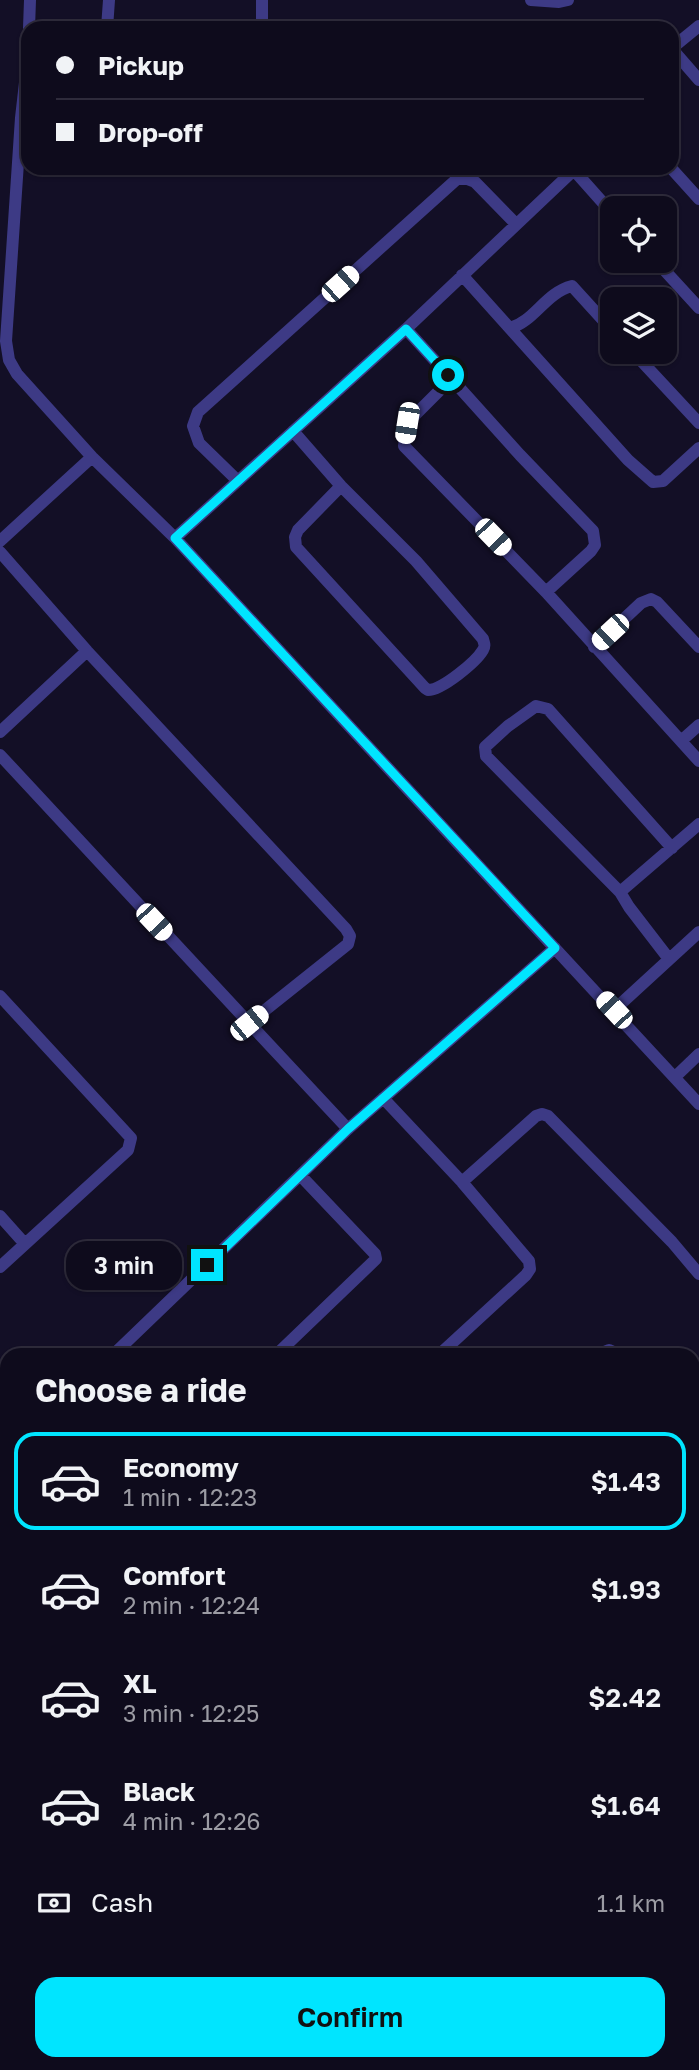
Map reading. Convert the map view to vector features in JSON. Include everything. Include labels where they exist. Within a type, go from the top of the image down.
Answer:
[{"type":"street","points":[[29,21],[30,0]]},
{"type":"street","points":[[108,21],[109,0]]},
{"type":"street","points":[[262,0],[262,21]]},
{"type":"street","points":[[531,0],[568,0]]},
{"type":"street","points":[[679,43],[699,26]]},
{"type":"street","points":[[679,57],[699,80]]},
{"type":"street","points":[[21,118],[6,341],[9,360],[17,374],[92,457],[175,538],[699,1104]]},
{"type":"street","points":[[175,538],[406,329],[567,175]]},
{"type":"street","points":[[578,175],[600,199]]},
{"type":"street","points":[[677,175],[699,199]]},
{"type":"street","points":[[237,481],[199,443],[193,426],[198,412],[457,179],[467,178],[475,182],[515,223]]},
{"type":"street","points":[[667,273],[699,308]]},
{"type":"street","points":[[462,275],[628,460],[653,482],[663,481],[699,448]]},
{"type":"street","points":[[510,328],[520,325],[558,290],[572,286],[600,317]]},
{"type":"street","points":[[406,329],[593,531],[595,545],[591,551],[546,592]]},
{"type":"street","points":[[644,364],[699,423]]},
{"type":"street","points":[[448,375],[444,386],[407,423],[404,446],[546,592],[699,761]]},
{"type":"street","points":[[293,431],[341,486],[416,561],[483,639],[483,651],[438,689],[425,688],[296,547],[295,537],[298,530],[341,486]]},
{"type":"street","points":[[0,541],[92,457]]},
{"type":"street","points":[[0,552],[87,651],[350,936],[348,944],[249,1023]]},
{"type":"street","points":[[594,647],[641,603],[651,599],[657,602],[699,647]]},
{"type":"street","points":[[0,732],[87,651]]},
{"type":"street","points":[[669,959],[620,892],[486,756],[485,747],[536,706],[548,709],[672,848]]},
{"type":"street","points":[[681,741],[699,725]]},
{"type":"street","points":[[0,755],[348,1129]]},
{"type":"street","points":[[620,892],[699,824]]},
{"type":"street","points":[[614,1010],[699,932]]},
{"type":"street","points":[[120,1348],[348,1129],[555,948]]},
{"type":"street","points":[[0,996],[131,1138],[128,1150],[0,1268]]},
{"type":"street","points":[[675,1077],[699,1055]]},
{"type":"street","points":[[383,1098],[462,1182],[529,1261],[530,1269],[526,1275],[447,1348]]},
{"type":"street","points":[[462,1182],[536,1116],[548,1116],[699,1273]]},
{"type":"street","points":[[283,1348],[376,1259],[375,1254],[300,1175]]},
{"type":"street","points":[[0,1216],[25,1244]]},
{"type":"route","points":[[207,1265],[348,1129],[555,948],[175,538],[406,329],[448,375]]}]
